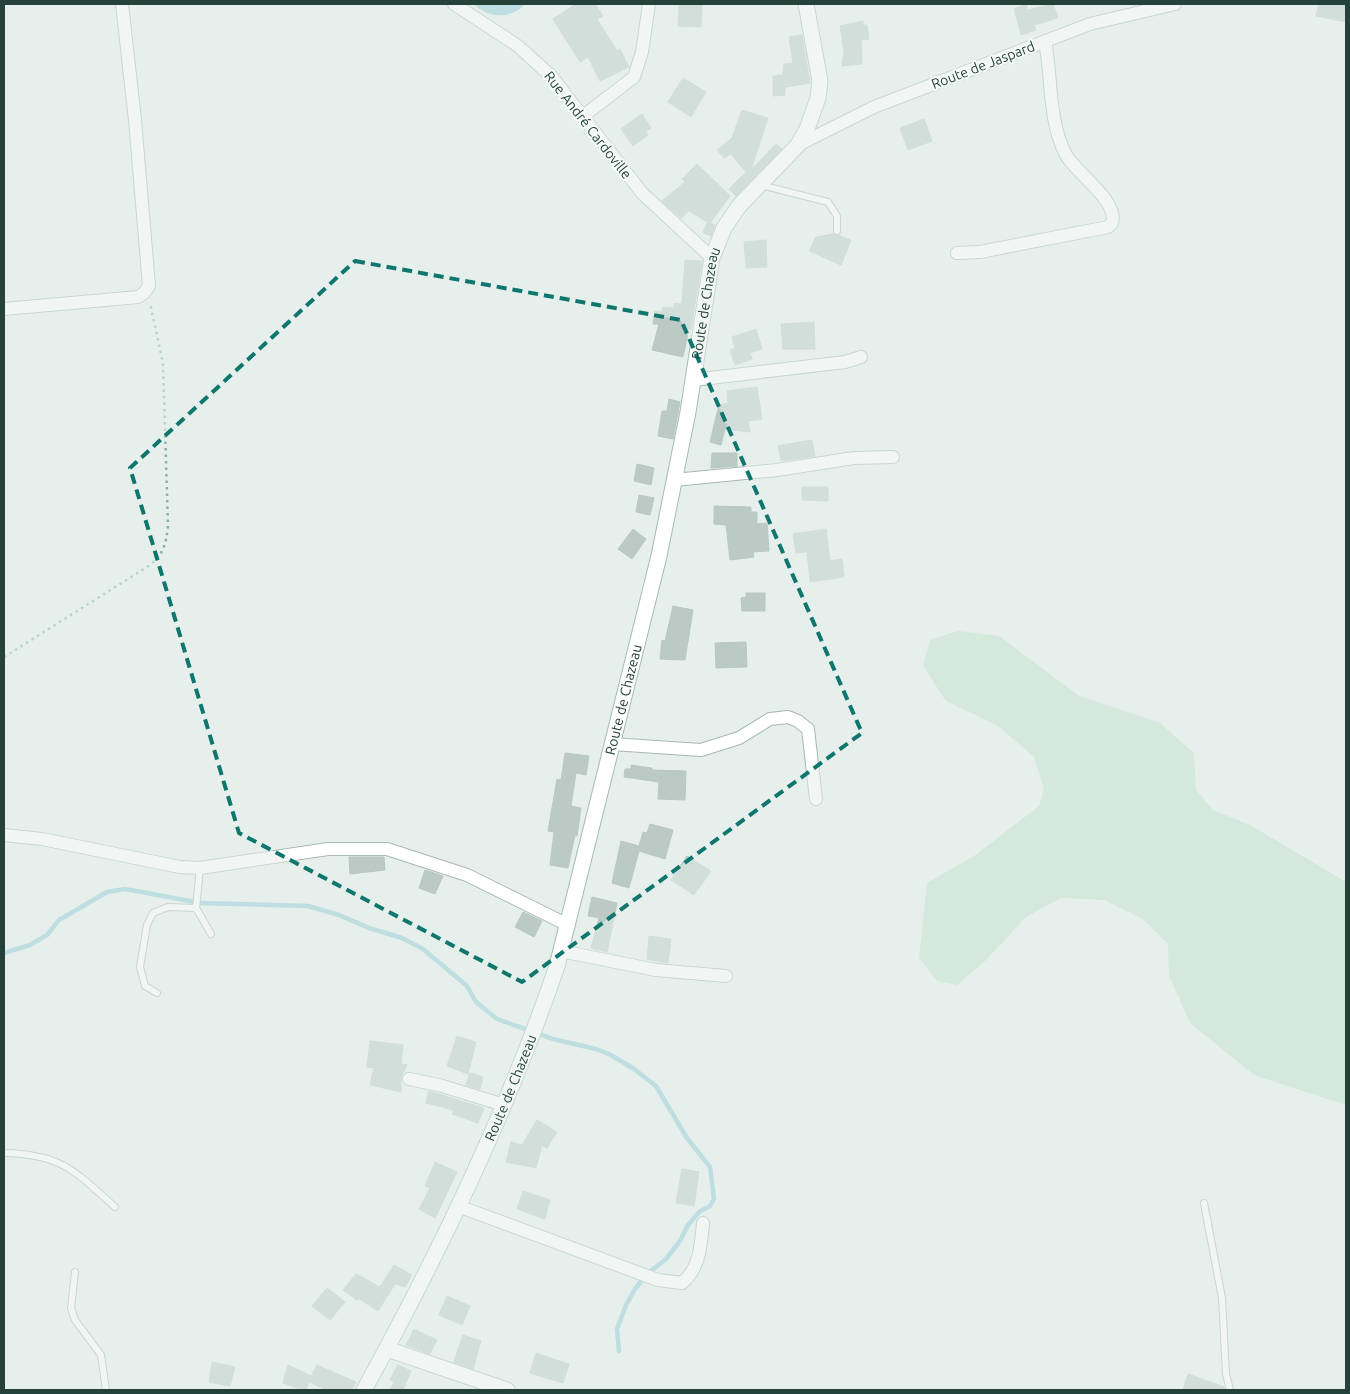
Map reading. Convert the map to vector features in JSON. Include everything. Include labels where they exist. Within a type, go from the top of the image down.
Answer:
[{"type":"main road","name":"Route de Chazeau","points":[[364,1390],[458,1206],[504,1105],[542,1010],[561,951],[659,556],[694,380],[712,258],[724,228],[739,206],[798,144],[811,118],[818,98],[820,81],[806,4]]},
{"type":"main road","points":[[386,1349],[507,1390]]},
{"type":"street","points":[[4,309],[138,297],[149,286],[122,4]]},
{"type":"street","name":"Rue André Cardoville","points":[[454,4],[518,46],[552,77],[642,193],[712,258]]},
{"type":"street","points":[[582,117],[634,77],[642,52],[649,4]]},
{"type":"street","name":"Route de Jaspard","points":[[798,144],[874,107],[1090,24],[1175,4]]},
{"type":"street","points":[[957,252],[980,252],[1108,227],[1112,223],[1113,214],[1108,206],[1096,188],[1068,157],[1060,140],[1045,41]]},
{"type":"street","points":[[694,380],[844,362],[861,356]]},
{"type":"street","points":[[674,480],[777,470],[854,458],[893,457]]},
{"type":"street","points":[[612,744],[701,750],[739,738],[770,719],[788,717],[798,721],[808,729],[816,799]]},
{"type":"street","points":[[4,835],[42,839],[180,867],[200,868],[328,849],[387,849],[467,875],[568,924]]},
{"type":"street","points":[[561,951],[656,970],[726,976]]},
{"type":"street","points":[[409,1079],[439,1085],[504,1105]]},
{"type":"street","points":[[458,1206],[658,1280],[674,1284],[682,1283],[695,1267],[701,1250],[703,1223]]},
{"type":"lane","points":[[760,185],[828,202],[837,216],[837,231]]},
{"type":"lane","points":[[200,868],[196,908],[211,934]]},
{"type":"lane","points":[[157,993],[145,986],[140,967],[147,925],[153,913],[168,907],[196,908]]},
{"type":"lane","points":[[4,1153],[44,1156],[65,1165],[115,1207]]},
{"type":"lane","points":[[1204,1203],[1222,1298],[1226,1374],[1230,1390]]},
{"type":"lane","points":[[75,1272],[71,1308],[75,1320],[101,1355],[106,1390]]},
{"type":"path","points":[[4,657],[147,567],[157,560],[166,544],[168,526],[163,363],[153,314],[144,293]]},
{"type":"highlighted area","points":[[355,261],[681,320],[862,733],[522,982],[239,833],[130,468]]},
{"type":"green space","points":[[958,631],[999,636],[1079,696],[1160,723],[1194,753],[1196,790],[1213,810],[1252,826],[1346,882],[1346,1105],[1254,1075],[1190,1023],[1169,976],[1168,944],[1143,919],[1104,900],[1061,898],[1026,917],[985,961],[957,985],[937,981],[919,958],[927,883],[974,856],[1039,806],[1044,789],[1034,757],[998,726],[946,701],[923,666],[930,640]]},
{"type":"water","points":[[474,4],[525,4],[520,9],[507,15],[493,15]]},
{"type":"building","points":[[576,4],[595,4],[603,16],[597,19],[617,51],[620,49],[629,67],[600,81],[588,57],[580,62],[553,19]]},
{"type":"building","points":[[679,4],[702,4],[701,27],[678,26]]},
{"type":"building","points":[[1027,4],[1027,10],[1053,4],[1058,18],[1034,25],[1036,30],[1021,35],[1014,9]]},
{"type":"building","points":[[1319,4],[1346,4],[1346,22],[1316,16]]},
{"type":"building","points":[[863,21],[863,25],[867,25],[869,39],[861,40],[862,64],[842,66],[844,51],[840,26]]},
{"type":"building","points":[[802,35],[810,83],[785,87],[785,95],[773,96],[773,76],[783,75],[784,64],[793,63],[789,37]]},
{"type":"building","points":[[683,78],[706,92],[691,117],[668,102]]},
{"type":"building","points":[[742,110],[768,118],[751,170],[776,144],[782,149],[736,196],[729,189],[746,172],[731,154],[724,158],[717,150],[732,138]]},
{"type":"building","points":[[642,114],[651,128],[646,131],[648,135],[633,146],[621,129]]},
{"type":"building","points":[[924,119],[932,141],[908,150],[900,128]]},
{"type":"building","points":[[697,164],[730,196],[710,223],[715,225],[711,236],[703,233],[707,222],[709,223],[689,211],[681,218],[662,201],[685,182],[682,179]]},
{"type":"building","points":[[834,234],[851,240],[841,265],[809,251],[816,237]]},
{"type":"building","points":[[766,240],[767,267],[746,268],[744,242]]},
{"type":"building","points":[[685,260],[702,261],[691,329],[689,329],[683,357],[652,350],[659,324],[653,324],[655,311],[662,312],[663,307],[674,308],[674,303],[682,304]]},
{"type":"building","points":[[814,322],[815,349],[783,349],[781,324]]},
{"type":"building","points":[[756,329],[762,349],[750,353],[752,359],[735,365],[730,350],[735,348],[732,337]]},
{"type":"building","points":[[757,387],[762,419],[748,421],[750,432],[725,429],[721,445],[710,442],[719,405],[728,403],[727,391]]},
{"type":"building","points":[[669,399],[680,402],[673,439],[658,436],[662,411],[667,411]]},
{"type":"building","points":[[812,440],[815,456],[781,461],[778,446]]},
{"type":"building","points":[[712,453],[737,453],[737,466],[711,468]]},
{"type":"building","points":[[637,464],[654,468],[651,485],[634,481]]},
{"type":"building","points":[[802,487],[828,487],[828,501],[802,500]]},
{"type":"building","points":[[639,495],[654,498],[650,515],[636,512]]},
{"type":"building","points":[[714,506],[751,507],[751,512],[757,512],[757,524],[767,523],[769,551],[753,552],[754,557],[730,560],[726,525],[714,524]]},
{"type":"building","points":[[633,529],[646,539],[632,559],[618,549]]},
{"type":"building","points":[[826,529],[830,561],[842,559],[844,577],[810,582],[807,552],[796,553],[793,534]]},
{"type":"building","points":[[746,593],[765,593],[765,611],[742,611],[741,598],[746,597]]},
{"type":"building","points":[[673,606],[693,610],[685,660],[660,659],[662,640],[665,641]]},
{"type":"building","points":[[746,642],[747,667],[716,668],[715,643]]},
{"type":"building","points":[[565,753],[589,756],[586,775],[576,773],[571,806],[581,808],[577,836],[575,835],[568,868],[550,865],[554,832],[548,831],[557,779],[561,780]]},
{"type":"building","points":[[631,765],[652,768],[652,770],[686,771],[685,800],[658,799],[659,782],[624,777],[625,769],[631,769]]},
{"type":"building","points":[[650,824],[673,830],[665,859],[639,851],[629,888],[612,883],[621,841],[639,846],[643,832],[647,833]]},
{"type":"building","points":[[687,856],[711,871],[694,895],[671,880]]},
{"type":"building","points":[[349,857],[384,857],[385,870],[350,874]]},
{"type":"building","points":[[425,870],[443,876],[435,894],[419,888]]},
{"type":"building","points":[[592,897],[617,903],[607,952],[591,948],[599,918],[588,916]]},
{"type":"building","points":[[523,912],[542,921],[534,937],[515,927]]},
{"type":"building","points":[[649,936],[671,939],[668,963],[647,959]]},
{"type":"building","points":[[457,1036],[476,1042],[468,1074],[447,1066]]},
{"type":"building","points":[[370,1041],[403,1045],[401,1064],[407,1065],[401,1077],[401,1092],[370,1085],[374,1068],[367,1067]]},
{"type":"building","points":[[470,1073],[483,1077],[480,1089],[466,1085]]},
{"type":"building","points":[[429,1091],[484,1108],[478,1123],[452,1114],[454,1110],[426,1103]]},
{"type":"building","points":[[537,1120],[557,1132],[547,1148],[542,1145],[536,1168],[506,1162],[511,1142],[522,1145]]},
{"type":"building","points":[[435,1162],[457,1172],[435,1218],[419,1209],[430,1188],[425,1186]]},
{"type":"building","points":[[682,1169],[699,1172],[694,1206],[676,1203]]},
{"type":"building","points":[[523,1191],[550,1200],[545,1219],[517,1209]]},
{"type":"building","points":[[394,1265],[412,1275],[405,1287],[395,1284],[378,1311],[343,1290],[356,1274],[380,1287]]},
{"type":"building","points":[[327,1288],[345,1302],[330,1320],[312,1306]]},
{"type":"building","points":[[447,1296],[470,1306],[462,1325],[439,1315]]},
{"type":"building","points":[[414,1329],[437,1340],[430,1354],[406,1345]]},
{"type":"building","points":[[463,1335],[481,1341],[473,1369],[454,1362]]},
{"type":"building","points":[[536,1353],[569,1364],[563,1383],[530,1373]]},
{"type":"building","points":[[212,1362],[235,1367],[230,1386],[209,1382]]},
{"type":"building","points":[[288,1365],[311,1376],[317,1365],[356,1382],[352,1390],[327,1390],[309,1382],[306,1390],[303,1390],[283,1383]]},
{"type":"building","points":[[398,1365],[411,1371],[403,1390],[390,1390],[394,1382],[390,1380]]},
{"type":"building","points":[[1188,1374],[1224,1387],[1225,1390],[1183,1390]]},
{"type":"waterway","points":[[4,953],[30,945],[47,935],[59,920],[107,892],[125,889],[201,903],[308,906],[402,938],[423,949],[467,986],[476,1002],[497,1019],[553,1039],[596,1049],[611,1055],[634,1069],[656,1086],[687,1138],[710,1167],[714,1199],[710,1206],[699,1212],[688,1225],[680,1241],[666,1259],[647,1274],[635,1289],[626,1305],[617,1329],[619,1351]]}]
